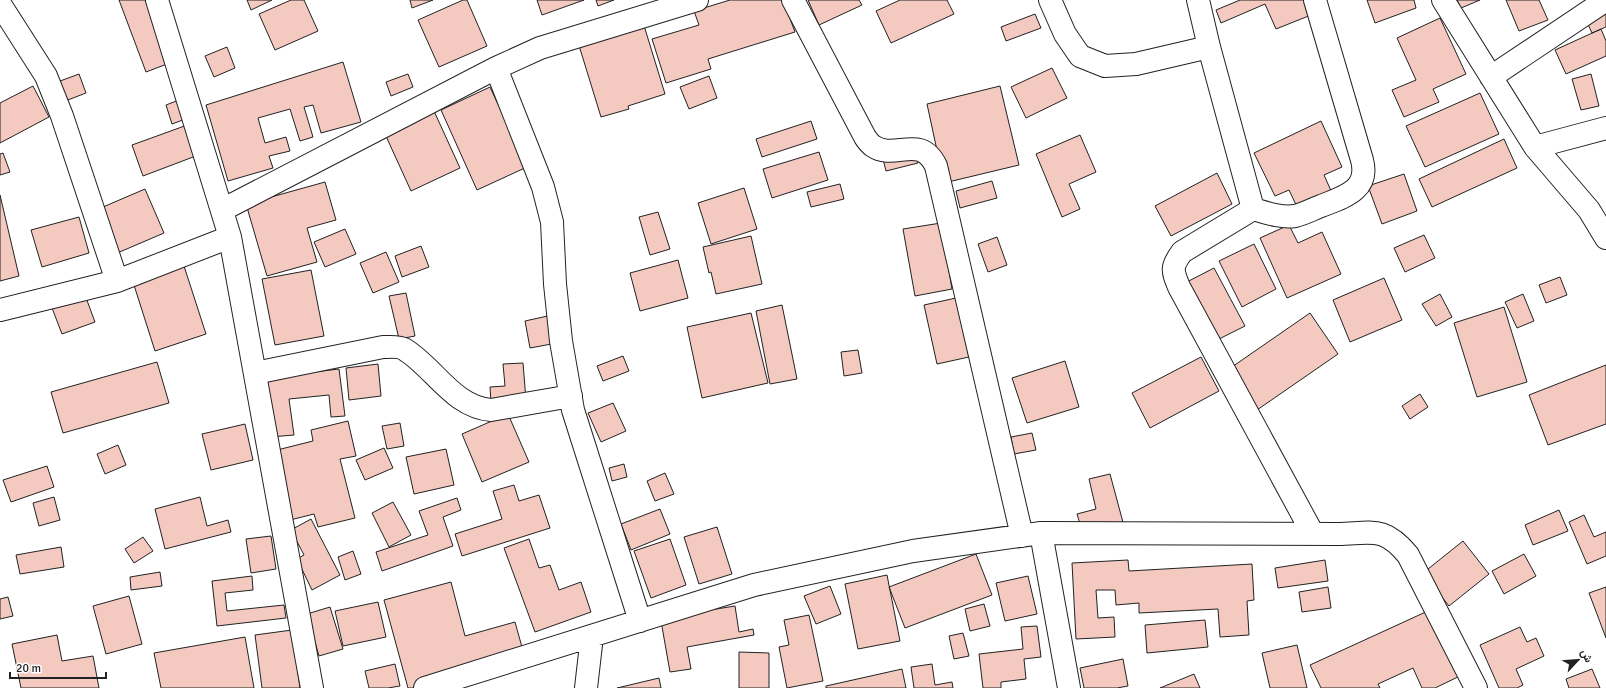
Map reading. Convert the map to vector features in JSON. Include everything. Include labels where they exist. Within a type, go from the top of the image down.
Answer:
[{"type":"street","points":[[157,0],[230,236],[312,688]]},
{"type":"street","points":[[222,210],[496,68],[540,48],[697,0]]},
{"type":"street","points":[[792,0],[864,137],[873,146],[883,150],[915,149],[925,151],[932,157],[936,166],[1032,534],[1069,688]]},
{"type":"street","points":[[1050,0],[1065,34],[1080,56],[1105,66],[1136,64],[1209,47]]},
{"type":"street","points":[[1198,0],[1209,47],[1253,209]]},
{"type":"street","points":[[1313,534],[1179,287],[1173,273],[1174,263],[1182,252],[1253,209],[1274,215],[1295,216],[1349,195],[1362,181],[1365,170],[1315,0]]},
{"type":"street","points":[[1443,0],[1535,147],[1589,210],[1606,238]]},
{"type":"street","points":[[1491,77],[1606,0]]},
{"type":"street","points":[[0,4],[46,76],[62,116],[117,281]]},
{"type":"street","points":[[496,68],[543,187],[552,222],[555,284],[561,341],[571,396],[586,455],[640,621]]},
{"type":"street","points":[[1535,147],[1606,128]]},
{"type":"street","points":[[0,310],[117,281],[230,236]]},
{"type":"street","points":[[254,373],[383,347],[403,348],[462,400],[478,409],[491,410],[571,396]]},
{"type":"street","points":[[425,688],[754,585],[913,551],[1032,534],[1381,533],[1398,543],[1408,555],[1476,688]]},
{"type":"street","points":[[586,688],[592,636]]},
{"type":"building","points":[[119,0],[158,0],[180,59],[146,72]]},
{"type":"building","points":[[247,0],[272,0],[251,10]]},
{"type":"building","points":[[291,0],[304,0],[318,31],[275,50],[259,14]]},
{"type":"building","points":[[410,0],[433,0],[412,8]]},
{"type":"building","points":[[463,0],[467,0],[487,46],[439,67],[418,20]]},
{"type":"building","points":[[537,0],[584,0],[542,15]]},
{"type":"building","points":[[596,0],[614,0],[598,6]]},
{"type":"building","points":[[730,0],[783,0],[795,32],[708,59],[711,69],[666,83],[652,39],[699,25],[694,11]]},
{"type":"building","points":[[808,0],[859,0],[862,5],[819,25]]},
{"type":"building","points":[[900,0],[947,0],[954,14],[891,43],[876,11]]},
{"type":"building","points":[[1240,0],[1305,0],[1311,15],[1276,29],[1265,4],[1221,23],[1216,10]]},
{"type":"building","points":[[1367,0],[1414,0],[1416,8],[1375,23]]},
{"type":"building","points":[[1457,0],[1480,0],[1461,8]]},
{"type":"building","points":[[1506,0],[1539,0],[1548,20],[1519,31]]},
{"type":"building","points":[[1606,9],[1606,27],[1592,33],[1585,18]]},
{"type":"building","points":[[1035,14],[1041,28],[1006,41],[1001,27]]},
{"type":"building","points":[[1440,18],[1466,74],[1433,89],[1439,102],[1404,117],[1392,90],[1416,80],[1397,38]]},
{"type":"building","points":[[642,19],[665,94],[628,106],[629,109],[601,117],[577,39]]},
{"type":"building","points":[[1601,29],[1606,41],[1606,56],[1566,74],[1555,50]]},
{"type":"building","points":[[227,47],[235,68],[214,77],[205,56]]},
{"type":"building","points":[[343,62],[361,122],[321,133],[313,105],[304,107],[313,137],[300,141],[290,109],[258,118],[265,143],[286,137],[290,151],[269,156],[273,168],[228,181],[206,105]]},
{"type":"building","points":[[1052,68],[1067,98],[1026,118],[1011,87]]},
{"type":"building","points":[[79,74],[86,93],[60,103],[52,84]]},
{"type":"building","points":[[408,74],[413,87],[391,96],[386,82]]},
{"type":"building","points":[[1591,74],[1599,106],[1581,110],[1572,79]]},
{"type":"building","points":[[709,76],[717,98],[689,109],[680,87]]},
{"type":"building","points":[[33,86],[49,117],[0,143],[0,103]]},
{"type":"building","points":[[1000,86],[1019,165],[944,183],[927,104]]},
{"type":"building","points":[[490,87],[527,167],[477,190],[441,110]]},
{"type":"building","points":[[1480,93],[1499,134],[1425,167],[1406,126]]},
{"type":"building","points":[[184,98],[191,117],[172,124],[166,105]]},
{"type":"building","points":[[434,111],[460,168],[411,191],[385,134]]},
{"type":"building","points":[[811,121],[817,139],[762,157],[756,139]]},
{"type":"building","points":[[1321,121],[1342,167],[1324,175],[1332,193],[1298,209],[1289,190],[1275,196],[1254,153]]},
{"type":"building","points":[[190,124],[201,154],[143,176],[132,145]]},
{"type":"building","points":[[1080,135],[1096,172],[1069,184],[1080,209],[1062,217],[1036,154]]},
{"type":"building","points":[[1504,139],[1517,168],[1432,207],[1419,179]]},
{"type":"building","points":[[914,147],[918,163],[886,171],[882,155]]},
{"type":"building","points":[[819,152],[828,180],[772,198],[763,169]]},
{"type":"building","points":[[3,153],[10,172],[0,175],[0,154]]},
{"type":"building","points":[[1217,173],[1232,204],[1171,236],[1155,206]]},
{"type":"building","points":[[1404,174],[1417,211],[1382,224],[1368,186]]},
{"type":"building","points":[[992,181],[997,198],[960,208],[956,191]]},
{"type":"building","points":[[325,182],[336,220],[307,228],[317,262],[267,276],[246,204]]},
{"type":"building","points":[[840,184],[844,199],[811,207],[807,192]]},
{"type":"building","points":[[744,188],[757,229],[711,244],[698,203]]},
{"type":"building","points":[[145,189],[164,233],[115,254],[96,210]]},
{"type":"building","points":[[0,195],[19,276],[0,281]]},
{"type":"building","points":[[658,212],[670,249],[650,255],[639,217]]},
{"type":"building","points":[[79,217],[89,253],[42,267],[31,230]]},
{"type":"building","points":[[941,223],[952,289],[915,296],[903,229]]},
{"type":"building","points":[[1289,225],[1298,243],[1322,232],[1341,274],[1287,298],[1260,238]]},
{"type":"building","points":[[345,229],[356,254],[325,267],[314,242]]},
{"type":"building","points":[[1424,235],[1435,258],[1405,272],[1394,248]]},
{"type":"building","points":[[751,236],[762,284],[716,294],[703,247]]},
{"type":"building","points":[[997,237],[1007,265],[988,272],[978,244]]},
{"type":"building","points":[[1254,244],[1276,289],[1242,307],[1219,261]]},
{"type":"building","points":[[421,246],[429,267],[402,277],[395,256]]},
{"type":"building","points":[[386,252],[399,282],[373,293],[360,263]]},
{"type":"building","points":[[678,260],[688,298],[640,311],[630,273]]},
{"type":"building","points":[[184,266],[206,334],[155,351],[133,282]]},
{"type":"building","points":[[1214,268],[1245,326],[1213,342],[1183,284]]},
{"type":"building","points":[[311,270],[324,336],[275,345],[262,279]]},
{"type":"building","points":[[1560,277],[1567,295],[1546,303],[1539,285]]},
{"type":"building","points":[[1384,278],[1402,320],[1350,342],[1333,300]]},
{"type":"building","points":[[406,293],[415,336],[399,339],[389,296]]},
{"type":"building","points":[[1440,294],[1452,317],[1436,326],[1422,304]]},
{"type":"building","points":[[1523,294],[1534,321],[1517,328],[1505,302]]},
{"type":"building","points":[[85,295],[95,322],[62,334],[52,308]]},
{"type":"building","points":[[956,298],[969,357],[937,364],[924,305]]},
{"type":"building","points":[[782,305],[797,379],[770,384],[756,311]]},
{"type":"building","points":[[1504,307],[1527,382],[1477,397],[1454,323]]},
{"type":"building","points":[[751,313],[768,383],[702,398],[687,327]]},
{"type":"building","points":[[1310,313],[1338,354],[1257,410],[1229,369]]},
{"type":"building","points":[[552,315],[557,343],[530,348],[525,321]]},
{"type":"building","points":[[858,350],[862,373],[844,376],[841,352]]},
{"type":"building","points":[[623,356],[629,371],[603,381],[597,366]]},
{"type":"building","points":[[1201,357],[1219,391],[1150,428],[1132,393]]},
{"type":"building","points":[[1065,361],[1079,407],[1027,423],[1012,378]]},
{"type":"building","points":[[157,362],[169,403],[63,433],[51,392]]},
{"type":"building","points":[[523,363],[526,400],[491,403],[490,387],[505,386],[503,364]]},
{"type":"building","points":[[378,364],[381,396],[349,400],[346,368]]},
{"type":"building","points":[[1606,365],[1606,424],[1548,445],[1529,395]]},
{"type":"building","points":[[339,369],[345,416],[331,417],[329,395],[289,399],[294,435],[270,437],[263,378]]},
{"type":"building","points":[[1420,394],[1428,407],[1410,419],[1402,406]]},
{"type":"building","points":[[613,403],[626,431],[601,442],[588,413]]},
{"type":"building","points":[[508,414],[529,462],[482,482],[462,434]]},
{"type":"building","points":[[348,421],[356,456],[340,459],[355,518],[318,527],[314,514],[290,520],[273,451],[313,441],[311,430]]},
{"type":"building","points":[[400,423],[404,446],[387,449],[382,426]]},
{"type":"building","points":[[245,424],[253,460],[211,470],[202,434]]},
{"type":"building","points":[[1032,433],[1036,450],[1014,454],[1011,437]]},
{"type":"building","points":[[118,445],[126,465],[105,474],[97,454]]},
{"type":"building","points":[[384,448],[393,468],[365,480],[356,460]]},
{"type":"building","points":[[446,449],[454,485],[414,494],[406,457]]},
{"type":"building","points":[[624,464],[627,477],[612,481],[609,468]]},
{"type":"building","points":[[47,466],[54,487],[11,502],[3,480]]},
{"type":"building","points":[[665,473],[674,494],[655,501],[647,481]]},
{"type":"building","points":[[1110,474],[1124,526],[1084,537],[1077,514],[1096,509],[1089,479]]},
{"type":"building","points":[[514,485],[519,501],[539,495],[550,528],[462,556],[455,534],[502,519],[493,491]]},
{"type":"building","points":[[54,497],[60,520],[39,526],[33,503]]},
{"type":"building","points":[[200,497],[207,526],[228,520],[231,532],[165,549],[155,509]]},
{"type":"building","points":[[457,498],[461,510],[443,517],[453,546],[382,571],[376,552],[428,535],[419,511]]},
{"type":"building","points":[[393,502],[411,535],[389,547],[372,513]]},
{"type":"building","points":[[660,509],[670,534],[631,550],[621,524]]},
{"type":"building","points":[[1559,510],[1568,531],[1533,545],[1525,525]]},
{"type":"building","points":[[1584,515],[1594,537],[1606,532],[1606,556],[1587,564],[1569,522]]},
{"type":"building","points":[[311,519],[340,575],[312,590],[297,559],[304,555],[291,530]]},
{"type":"building","points":[[717,527],[732,574],[699,584],[684,537]]},
{"type":"building","points":[[271,536],[276,569],[251,573],[246,539]]},
{"type":"building","points":[[143,537],[153,551],[134,563],[125,549]]},
{"type":"building","points":[[529,539],[539,568],[550,565],[559,590],[581,582],[591,612],[535,632],[504,548]]},
{"type":"building","points":[[670,539],[686,585],[651,598],[634,551]]},
{"type":"building","points":[[1463,541],[1489,574],[1449,606],[1423,573]]},
{"type":"building","points":[[61,547],[64,567],[20,574],[16,555]]},
{"type":"building","points":[[353,551],[361,574],[345,580],[338,557]]},
{"type":"building","points":[[976,554],[992,595],[905,628],[889,587]]},
{"type":"building","points":[[1524,554],[1536,576],[1504,594],[1492,571]]},
{"type":"building","points":[[1128,560],[1129,571],[1252,564],[1254,600],[1247,601],[1249,635],[1220,637],[1218,609],[1139,613],[1139,603],[1116,605],[1115,590],[1096,590],[1098,618],[1114,617],[1115,637],[1076,639],[1072,563]]},
{"type":"building","points":[[1325,560],[1328,581],[1278,588],[1275,568]]},
{"type":"building","points":[[160,572],[162,586],[131,590],[130,577]]},
{"type":"building","points":[[887,575],[900,641],[858,649],[845,584]]},
{"type":"building","points":[[252,576],[253,590],[225,593],[227,611],[284,605],[286,618],[217,626],[212,581]]},
{"type":"building","points":[[1028,576],[1037,614],[1005,621],[996,583]]},
{"type":"building","points":[[451,582],[465,636],[515,622],[525,658],[416,688],[408,688],[384,600]]},
{"type":"building","points":[[830,586],[841,614],[816,624],[804,596]]},
{"type":"building","points":[[1328,587],[1331,608],[1302,612],[1299,592]]},
{"type":"building","points":[[1606,587],[1606,638],[1589,593]]},
{"type":"building","points":[[129,596],[142,644],[106,654],[93,606]]},
{"type":"building","points":[[8,597],[13,616],[0,619],[0,599]]},
{"type":"building","points":[[378,602],[386,637],[343,646],[335,611]]},
{"type":"building","points":[[984,604],[990,626],[970,631],[965,609]]},
{"type":"building","points":[[735,606],[739,632],[753,629],[754,635],[687,647],[691,669],[670,672],[661,621],[679,615]]},
{"type":"building","points":[[330,607],[343,649],[319,656],[307,614]]},
{"type":"building","points":[[1430,610],[1460,676],[1435,688],[1422,688],[1413,668],[1378,684],[1380,688],[1321,688],[1310,665]]},
{"type":"building","points":[[809,615],[823,681],[787,688],[779,647],[789,645],[784,620]]},
{"type":"building","points":[[1205,620],[1208,647],[1147,653],[1145,625]]},
{"type":"building","points":[[1037,626],[1041,657],[1024,659],[1026,679],[1001,682],[1001,688],[983,688],[979,654],[1023,649],[1021,627]]},
{"type":"building","points":[[1520,627],[1527,642],[1536,638],[1544,656],[1516,669],[1523,685],[1517,688],[1499,688],[1480,645]]},
{"type":"building","points":[[292,630],[300,688],[262,688],[255,635]]},
{"type":"building","points":[[963,633],[969,656],[954,659],[949,636]]},
{"type":"building","points":[[57,635],[62,661],[93,656],[99,688],[21,688],[12,644]]},
{"type":"building","points":[[245,637],[254,688],[161,688],[154,653]]},
{"type":"building","points":[[1297,645],[1307,688],[1270,688],[1262,653]]},
{"type":"building","points":[[739,652],[769,653],[769,688],[739,688]]},
{"type":"building","points":[[1123,659],[1128,686],[1117,688],[1084,688],[1080,668]]},
{"type":"building","points":[[395,664],[400,686],[388,688],[369,688],[365,671]]},
{"type":"building","points":[[932,664],[935,685],[952,682],[953,688],[914,688],[911,667]]},
{"type":"building","points":[[902,669],[906,688],[826,688],[826,686]]},
{"type":"building","points":[[1592,669],[1600,688],[1569,688],[1566,679]]},
{"type":"building","points":[[1194,674],[1200,688],[1160,688]]},
{"type":"building","points":[[659,678],[661,688],[617,688]]}]
